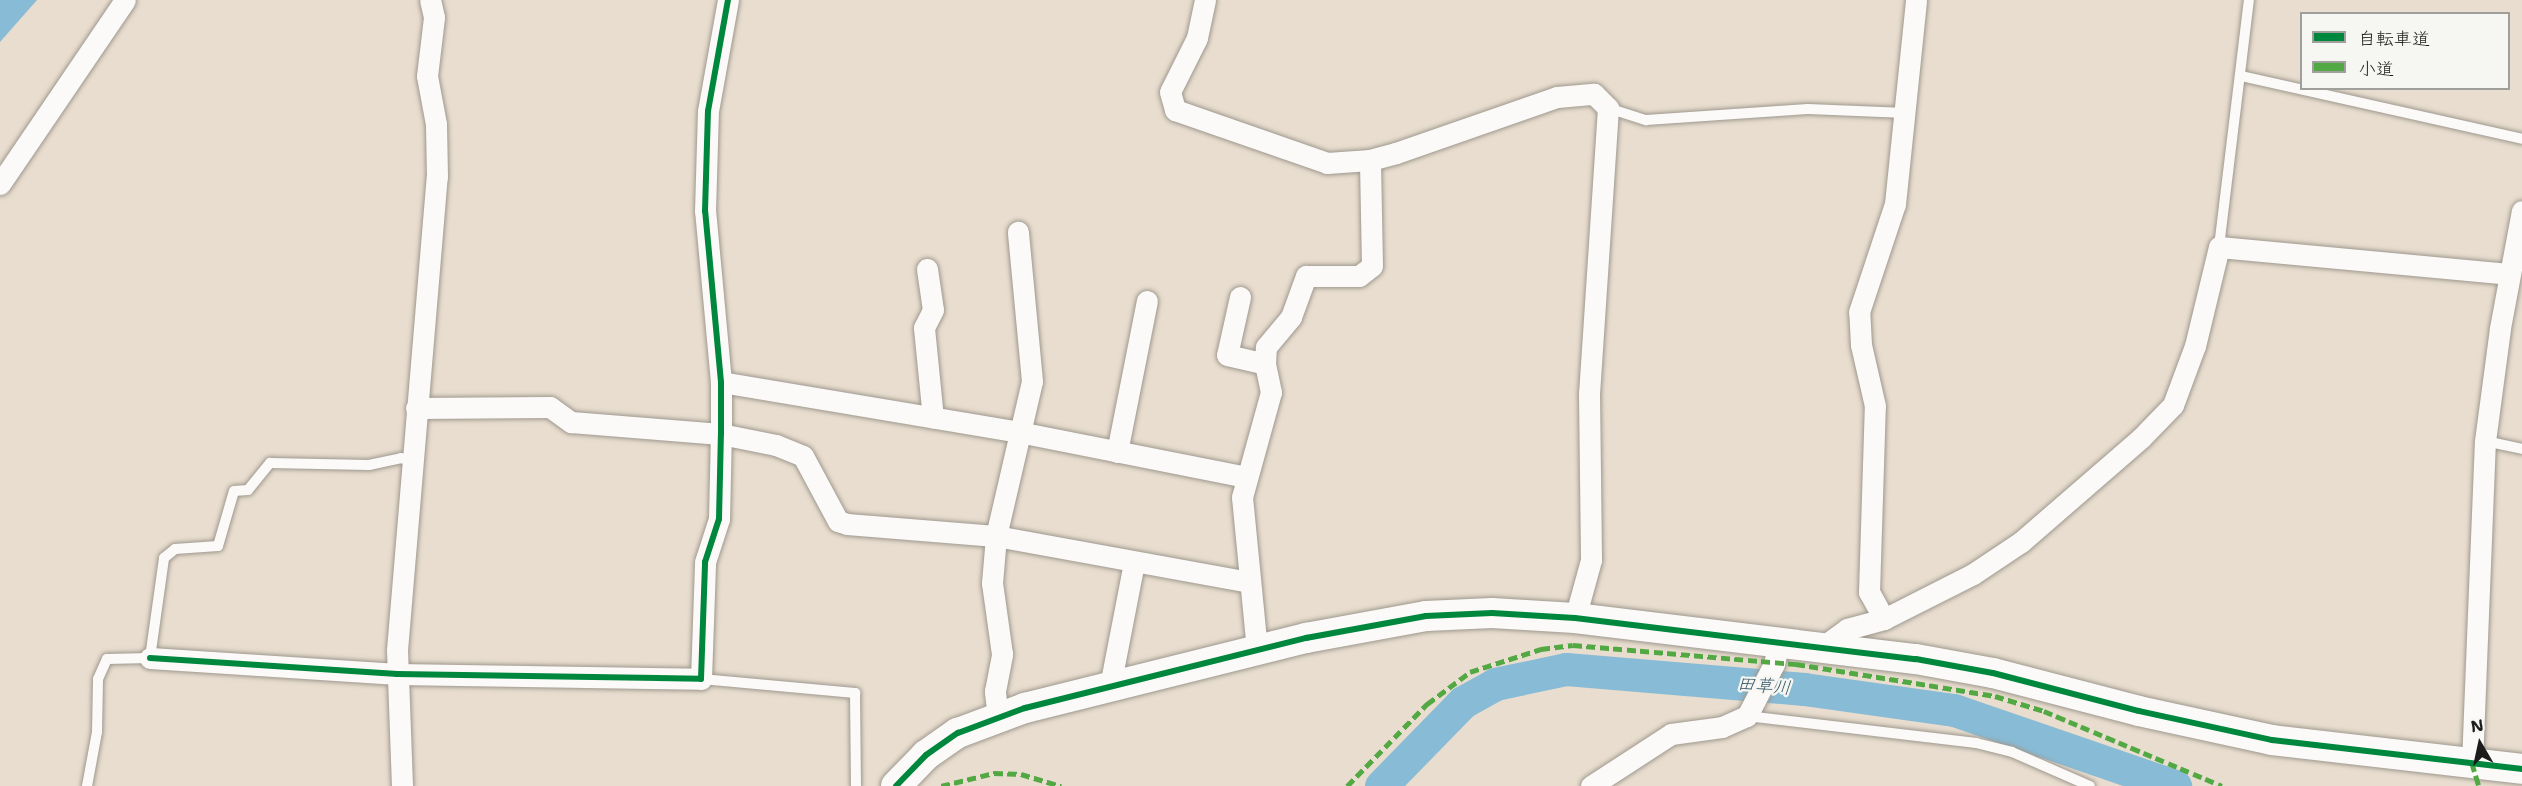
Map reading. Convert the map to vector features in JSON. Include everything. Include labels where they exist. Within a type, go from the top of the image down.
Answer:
[{"type":"street","points":[[0,184],[125,0]]},
{"type":"street","points":[[402,786],[397,674],[411,460],[437,177],[436,124],[427,76],[434,17],[430,0]]},
{"type":"street","points":[[150,658],[397,674],[701,679],[705,562],[719,519],[721,434],[721,382],[705,211],[708,111],[728,0]]},
{"type":"street","points":[[1205,0],[1197,38],[1170,92],[1175,110],[1188,118],[1327,164],[1370,160],[1557,97],[1593,94],[1608,108],[1589,393],[1590,560],[1575,618]]},
{"type":"street","points":[[1884,619],[1869,592],[1875,406],[1861,345],[1859,312],[1895,204],[1916,0]]},
{"type":"street","points":[[1257,649],[1248,582],[1242,497],[1271,392],[1265,364],[1266,347],[1291,317],[1306,276],[1359,276],[1372,266],[1370,160]]},
{"type":"street","points":[[2472,763],[2486,441],[2509,274],[2522,211]]},
{"type":"street","points":[[998,717],[995,691],[1002,654],[992,582],[996,536],[1032,381],[1018,232]]},
{"type":"street","points":[[1821,648],[1847,629],[1884,619],[1973,574],[2021,543],[2104,472],[2172,405],[2195,346],[2219,247],[2509,274]]},
{"type":"street","points":[[927,269],[933,310],[924,328],[933,418]]},
{"type":"street","points":[[1240,297],[1227,355],[1265,364]]},
{"type":"street","points":[[1118,452],[1148,301]]},
{"type":"street","points":[[721,382],[1020,432],[1246,477]]},
{"type":"street","points":[[416,408],[550,407],[571,422],[721,434],[776,445],[803,456],[838,521],[847,524],[996,536],[1248,582]]},
{"type":"street","points":[[1110,686],[1134,562]]},
{"type":"street","points":[[896,786],[942,743],[998,717],[1257,649],[1426,616],[1492,613],[1575,618],[1776,654],[1821,648],[1993,673],[2139,711],[2272,740],[2522,769]]},
{"type":"street","points":[[1591,786],[1671,734],[1722,727],[1747,716],[1776,654]]},
{"type":"lane","points":[[2219,247],[2249,0]]},
{"type":"lane","points":[[2241,76],[2300,89]]},
{"type":"lane","points":[[2303,90],[2522,139]]},
{"type":"lane","points":[[1608,108],[1646,120],[1808,109],[1906,113]]},
{"type":"lane","points":[[2486,441],[2522,449]]},
{"type":"lane","points":[[87,786],[97,732],[98,679],[107,659],[150,658],[164,558],[176,549],[218,546],[234,491],[248,490],[270,464],[369,465],[401,458],[411,460]]},
{"type":"lane","points":[[701,679],[855,693],[856,786]]},
{"type":"lane","points":[[1747,716],[1976,743],[2012,752],[2090,786]]},
{"type":"water","points":[[0,0],[37,0],[0,42]]},
{"type":"waterway","name":"田草川","points":[[1381,786],[1463,702],[1495,684],[1566,669],[1804,689],[1954,710],[2175,786]]},
{"type":"marked path","points":[[1347,786],[1427,704],[1470,672],[1541,649],[1573,645],[1796,664],[1995,696],[2044,711],[2222,786]]},
{"type":"marked path","points":[[2472,763],[2479,786]]},
{"type":"marked path","points":[[941,786],[994,773],[1021,774],[1061,786]]},
{"type":"cycle path","points":[[150,658],[397,674],[701,679],[705,562],[719,519],[721,434],[721,382],[705,211],[708,111],[728,0]]},
{"type":"cycle path","points":[[896,786],[926,755],[958,733],[1025,708],[1306,638],[1426,616],[1492,613],[1575,618],[1916,659],[1993,673],[2139,711],[2272,740],[2522,769]]}]
